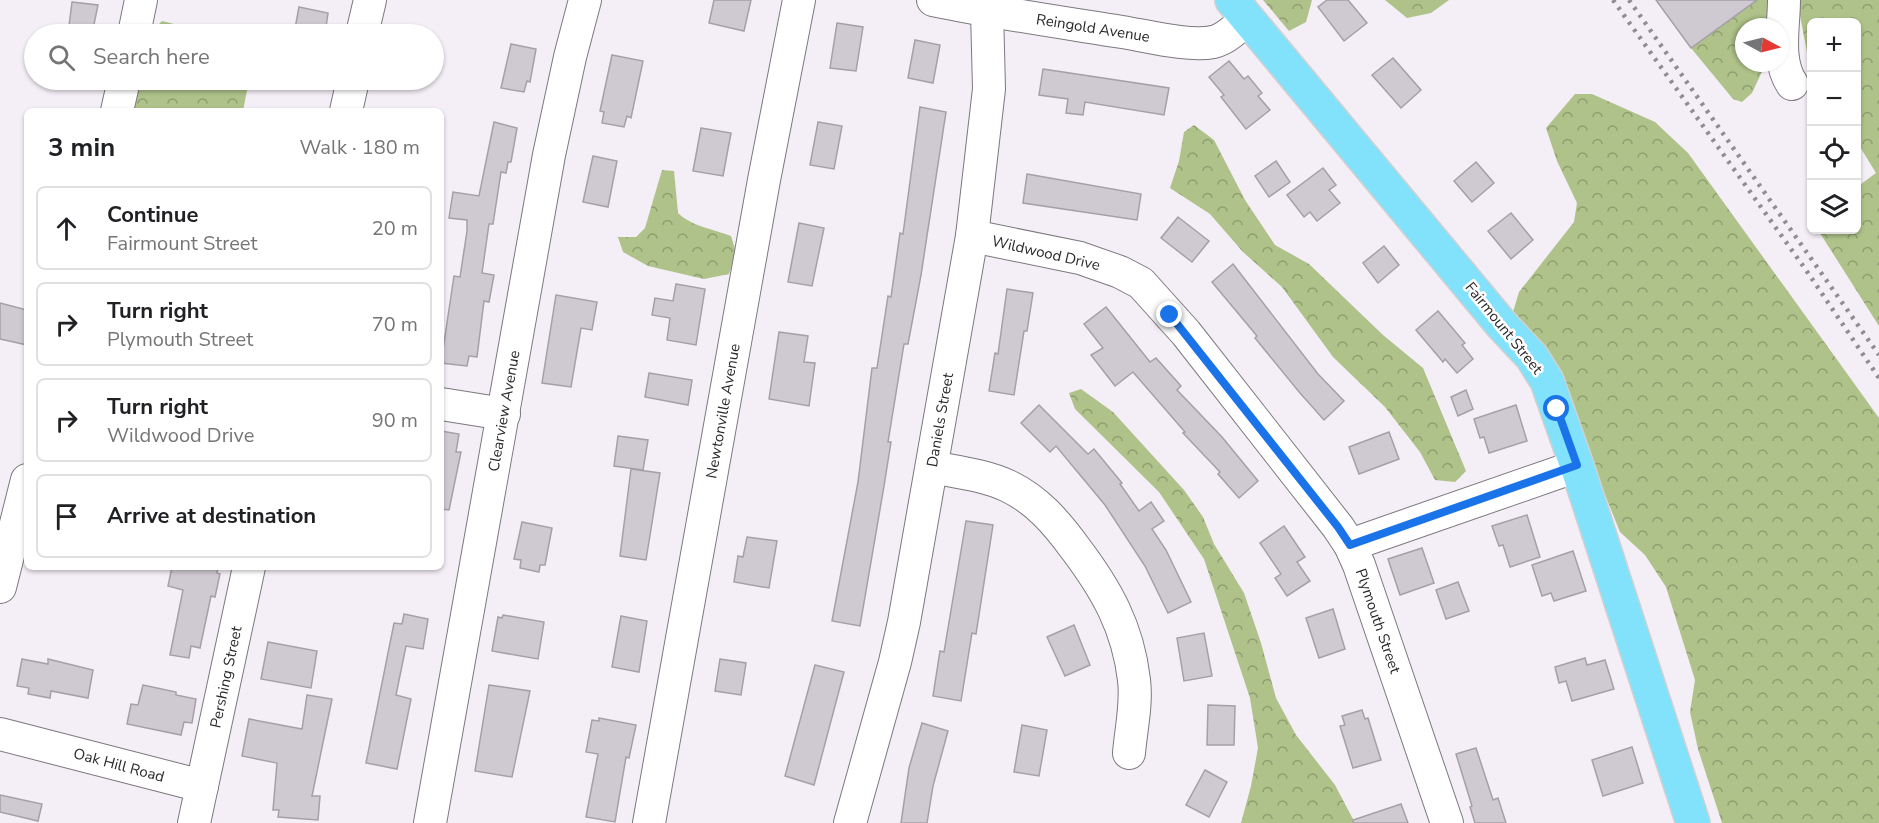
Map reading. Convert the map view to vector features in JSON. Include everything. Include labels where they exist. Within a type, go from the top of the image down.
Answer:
[{"type":"main road","name":"Fairmount Street","points":[[1239,10],[1495,316],[1532,357],[1547,381],[1577,465],[1693,823]]},
{"type":"street","points":[[136,24],[141,0]]},
{"type":"street","points":[[364,24],[370,0]]},
{"type":"street","name":"Clearview Avenue","points":[[430,823],[549,155],[585,0]]},
{"type":"street","name":"Newtonville Avenue","points":[[649,823],[764,180],[799,0]]},
{"type":"street","name":"Reingold Avenue","points":[[933,0],[1149,38],[1204,43],[1220,39],[1239,10]]},
{"type":"street","points":[[1784,0],[1782,62],[1791,84]]},
{"type":"street","name":"Daniels Street","points":[[850,823],[896,662],[972,236],[988,89],[987,11]]},
{"type":"street","points":[[118,108],[122,90]]},
{"type":"street","points":[[347,108],[351,90]]},
{"type":"street","name":"Wildwood Drive","points":[[972,236],[1080,258],[1115,270],[1142,283],[1193,343],[1350,545]]},
{"type":"street","points":[[444,404],[504,414]]},
{"type":"street","points":[[1350,545],[1577,465]]},
{"type":"street","points":[[932,467],[992,480],[1020,492],[1052,518],[1093,572],[1115,610],[1130,654],[1135,690],[1129,753]]},
{"type":"street","points":[[0,587],[24,492]]},
{"type":"street","name":"Plymouth Street","points":[[1350,545],[1359,565],[1447,823]]},
{"type":"street","name":"Pershing Street","points":[[202,786],[248,570]]},
{"type":"street","name":"Oak Hill Road","points":[[0,734],[202,786]]},
{"type":"street","points":[[194,823],[202,786]]},
{"type":"green space","points":[[1263,0],[1312,0],[1306,22],[1289,31]]},
{"type":"green space","points":[[1385,0],[1449,0],[1431,13],[1407,18]]},
{"type":"green space","points":[[1757,0],[1773,0],[1773,18],[1735,18],[1735,72],[1762,72],[1752,93],[1742,102],[1733,99],[1691,48]]},
{"type":"green space","points":[[1797,0],[1879,0],[1879,326],[1821,234],[1861,234],[1861,184],[1876,173],[1861,149],[1861,18],[1807,18],[1807,52]]},
{"type":"green space","points":[[138,90],[247,90],[244,108],[135,108]]},
{"type":"green space","points":[[1575,94],[1592,94],[1655,122],[1688,153],[1879,418],[1879,823],[1722,823],[1698,749],[1690,712],[1695,680],[1666,587],[1645,555],[1620,532],[1552,363],[1521,327],[1513,312],[1519,292],[1574,222],[1577,203],[1557,161],[1546,128]]},
{"type":"green space","points":[[1194,125],[1214,140],[1245,200],[1275,245],[1309,264],[1383,335],[1423,368],[1466,471],[1455,482],[1435,480],[1420,452],[1385,407],[1333,357],[1282,287],[1243,252],[1210,214],[1170,188],[1179,161],[1184,132]]},
{"type":"green space","points":[[662,170],[674,171],[678,213],[696,224],[731,236],[736,252],[729,274],[704,279],[648,266],[623,252],[618,237],[636,237],[645,228]]},
{"type":"green space","points":[[1081,389],[1113,412],[1184,490],[1203,517],[1214,544],[1244,593],[1276,698],[1296,735],[1335,785],[1355,823],[1241,823],[1258,748],[1250,698],[1204,559],[1159,492],[1075,409],[1069,393]]},
{"type":"building","points":[[714,0],[751,0],[744,31],[709,23]]},
{"type":"building","points":[[1327,0],[1348,0],[1367,23],[1344,41],[1318,7]]},
{"type":"building","points":[[1656,0],[1757,0],[1691,48]]},
{"type":"building","points":[[72,2],[98,5],[94,24],[69,24]]},
{"type":"building","points":[[299,7],[328,13],[326,24],[296,24]]},
{"type":"building","points":[[837,23],[863,27],[856,71],[830,68]]},
{"type":"building","points":[[915,40],[940,45],[933,83],[908,78]]},
{"type":"building","points":[[511,44],[536,49],[530,82],[527,81],[524,92],[501,88]]},
{"type":"building","points":[[612,55],[643,61],[631,118],[627,116],[624,127],[602,123],[604,112],[600,111]]},
{"type":"building","points":[[1393,58],[1421,90],[1401,108],[1372,75]]},
{"type":"building","points":[[1229,61],[1244,79],[1248,76],[1262,93],[1258,96],[1270,110],[1246,129],[1221,97],[1224,95],[1209,77]]},
{"type":"building","points":[[1043,69],[1169,88],[1164,115],[1085,102],[1083,115],[1066,113],[1068,99],[1039,95]]},
{"type":"building","points":[[920,107],[946,112],[921,275],[908,344],[904,344],[888,442],[891,442],[860,626],[832,621],[858,482],[872,368],[877,368],[888,296],[891,297],[900,233],[903,234]]},
{"type":"building","points":[[494,122],[517,128],[511,162],[508,162],[506,173],[501,172],[493,224],[489,224],[482,273],[494,275],[489,302],[484,301],[477,357],[469,356],[467,366],[444,363],[444,343],[454,276],[460,277],[467,231],[467,220],[449,218],[453,192],[479,196]]},
{"type":"building","points":[[818,122],[842,126],[834,169],[810,165]]},
{"type":"building","points":[[701,128],[731,133],[723,176],[693,171]]},
{"type":"building","points":[[593,156],[617,161],[608,207],[583,202]]},
{"type":"building","points":[[1276,161],[1290,182],[1269,197],[1255,176]]},
{"type":"building","points":[[1476,162],[1494,183],[1472,202],[1454,181]]},
{"type":"building","points":[[1323,168],[1336,185],[1329,190],[1340,203],[1317,221],[1310,212],[1304,217],[1287,195]]},
{"type":"building","points":[[1027,174],[1141,194],[1137,220],[1023,203]]},
{"type":"building","points":[[1511,213],[1533,240],[1511,259],[1488,231]]},
{"type":"building","points":[[1178,217],[1209,241],[1192,262],[1161,238]]},
{"type":"building","points":[[799,223],[824,228],[812,286],[788,282]]},
{"type":"building","points":[[1384,246],[1399,265],[1378,283],[1363,263]]},
{"type":"building","points":[[1233,264],[1318,374],[1344,401],[1324,420],[1255,338],[1257,336],[1212,282]]},
{"type":"building","points":[[676,284],[705,289],[696,345],[667,340],[670,318],[652,315],[655,298],[673,301]]},
{"type":"building","points":[[1007,289],[1033,293],[1027,331],[1024,331],[1014,395],[989,391],[995,353],[998,354]]},
{"type":"building","points":[[556,295],[597,302],[592,330],[581,328],[571,387],[542,383]]},
{"type":"building","points":[[0,303],[24,309],[24,344],[0,339]]},
{"type":"building","points":[[1106,307],[1150,362],[1156,358],[1181,386],[1177,390],[1222,437],[1258,481],[1239,498],[1218,474],[1220,472],[1183,433],[1185,432],[1133,372],[1115,386],[1091,355],[1103,348],[1084,324]]},
{"type":"building","points":[[1438,311],[1465,343],[1462,345],[1473,359],[1457,373],[1445,359],[1443,362],[1416,330]]},
{"type":"building","points":[[779,332],[808,336],[804,362],[815,363],[809,406],[769,399]]},
{"type":"building","points":[[649,373],[692,380],[688,405],[645,397]]},
{"type":"building","points":[[1466,390],[1473,409],[1458,416],[1451,397]]},
{"type":"building","points":[[1039,405],[1088,454],[1094,449],[1122,483],[1120,484],[1139,511],[1151,502],[1164,521],[1152,529],[1166,550],[1191,602],[1168,613],[1145,566],[1105,505],[1056,446],[1050,452],[1021,423]]},
{"type":"building","points":[[1516,405],[1527,441],[1489,453],[1484,437],[1480,438],[1474,419]]},
{"type":"building","points":[[444,432],[459,434],[456,452],[461,452],[449,510],[444,509]]},
{"type":"building","points":[[1389,432],[1399,459],[1359,474],[1349,447]]},
{"type":"building","points":[[618,436],[648,440],[643,470],[614,466]]},
{"type":"building","points":[[631,469],[660,473],[646,560],[620,556]]},
{"type":"building","points":[[1527,515],[1540,557],[1510,567],[1503,545],[1499,546],[1492,526]]},
{"type":"building","points":[[966,521],[993,525],[976,634],[972,633],[961,701],[933,696],[940,651],[944,652]]},
{"type":"building","points":[[522,522],[552,528],[545,565],[540,565],[539,572],[520,568],[521,560],[514,559]]},
{"type":"building","points":[[1284,526],[1305,557],[1297,562],[1310,581],[1287,596],[1275,578],[1281,574],[1260,543]]},
{"type":"building","points":[[747,537],[777,541],[769,588],[734,582],[738,556],[743,557]]},
{"type":"building","points":[[1422,548],[1434,583],[1400,595],[1388,559]]},
{"type":"building","points":[[1573,551],[1586,591],[1554,601],[1551,593],[1542,596],[1532,565]]},
{"type":"building","points":[[171,570],[218,570],[217,573],[220,574],[215,597],[211,596],[200,648],[191,646],[189,658],[170,655],[183,590],[168,586]]},
{"type":"building","points":[[1458,582],[1469,611],[1446,619],[1436,590]]},
{"type":"building","points":[[1333,609],[1345,649],[1319,658],[1306,618]]},
{"type":"building","points":[[404,614],[428,619],[423,649],[406,646],[396,695],[411,699],[397,769],[366,763],[394,623],[402,624]]},
{"type":"building","points":[[503,615],[544,622],[538,659],[492,651],[498,617],[502,618]]},
{"type":"building","points":[[621,616],[647,621],[639,672],[612,667]]},
{"type":"building","points":[[1074,625],[1090,665],[1065,676],[1047,637]]},
{"type":"building","points":[[1204,633],[1212,676],[1184,681],[1177,638]]},
{"type":"building","points":[[268,642],[317,651],[311,688],[261,679]]},
{"type":"building","points":[[1585,658],[1587,665],[1605,660],[1614,689],[1572,701],[1566,681],[1559,683],[1555,667]]},
{"type":"building","points":[[22,659],[48,664],[48,659],[93,670],[88,698],[51,691],[50,698],[28,694],[29,688],[17,686]]},
{"type":"building","points":[[720,659],[746,663],[741,695],[715,691]]},
{"type":"building","points":[[815,665],[844,672],[814,785],[785,776]]},
{"type":"building","points":[[143,685],[196,699],[192,723],[184,722],[181,735],[127,724],[131,704],[138,705]]},
{"type":"building","points":[[489,685],[530,691],[512,777],[475,771]]},
{"type":"building","points":[[307,695],[332,699],[312,796],[320,796],[318,820],[278,817],[279,810],[273,810],[277,763],[242,756],[249,719],[302,729]]},
{"type":"building","points":[[1208,705],[1235,706],[1234,745],[1207,745]]},
{"type":"building","points":[[1362,710],[1365,719],[1368,718],[1381,760],[1353,768],[1340,726],[1345,725],[1342,716]]},
{"type":"building","points":[[599,718],[636,725],[629,758],[626,757],[615,822],[586,817],[598,754],[586,752],[592,720],[599,721]]},
{"type":"building","points":[[922,723],[948,731],[933,786],[927,823],[901,823],[909,768]]},
{"type":"building","points":[[1022,725],[1047,730],[1039,776],[1014,772]]},
{"type":"building","points":[[1632,747],[1643,783],[1603,796],[1592,760]]},
{"type":"building","points":[[1476,748],[1493,800],[1498,798],[1506,823],[1475,823],[1456,754]]},
{"type":"building","points":[[1205,770],[1227,782],[1209,817],[1186,805]]},
{"type":"building","points":[[0,795],[42,804],[38,821],[0,812]]},
{"type":"building","points":[[1401,804],[1408,823],[1353,823],[1353,820]]},
{"type":"railway","points":[[1613,0],[1806,270],[1879,378]]},
{"type":"railway","points":[[1629,0],[1879,355]]},
{"type":"route","points":[[1170,315],[1350,545],[1577,465],[1557,409]]}]
